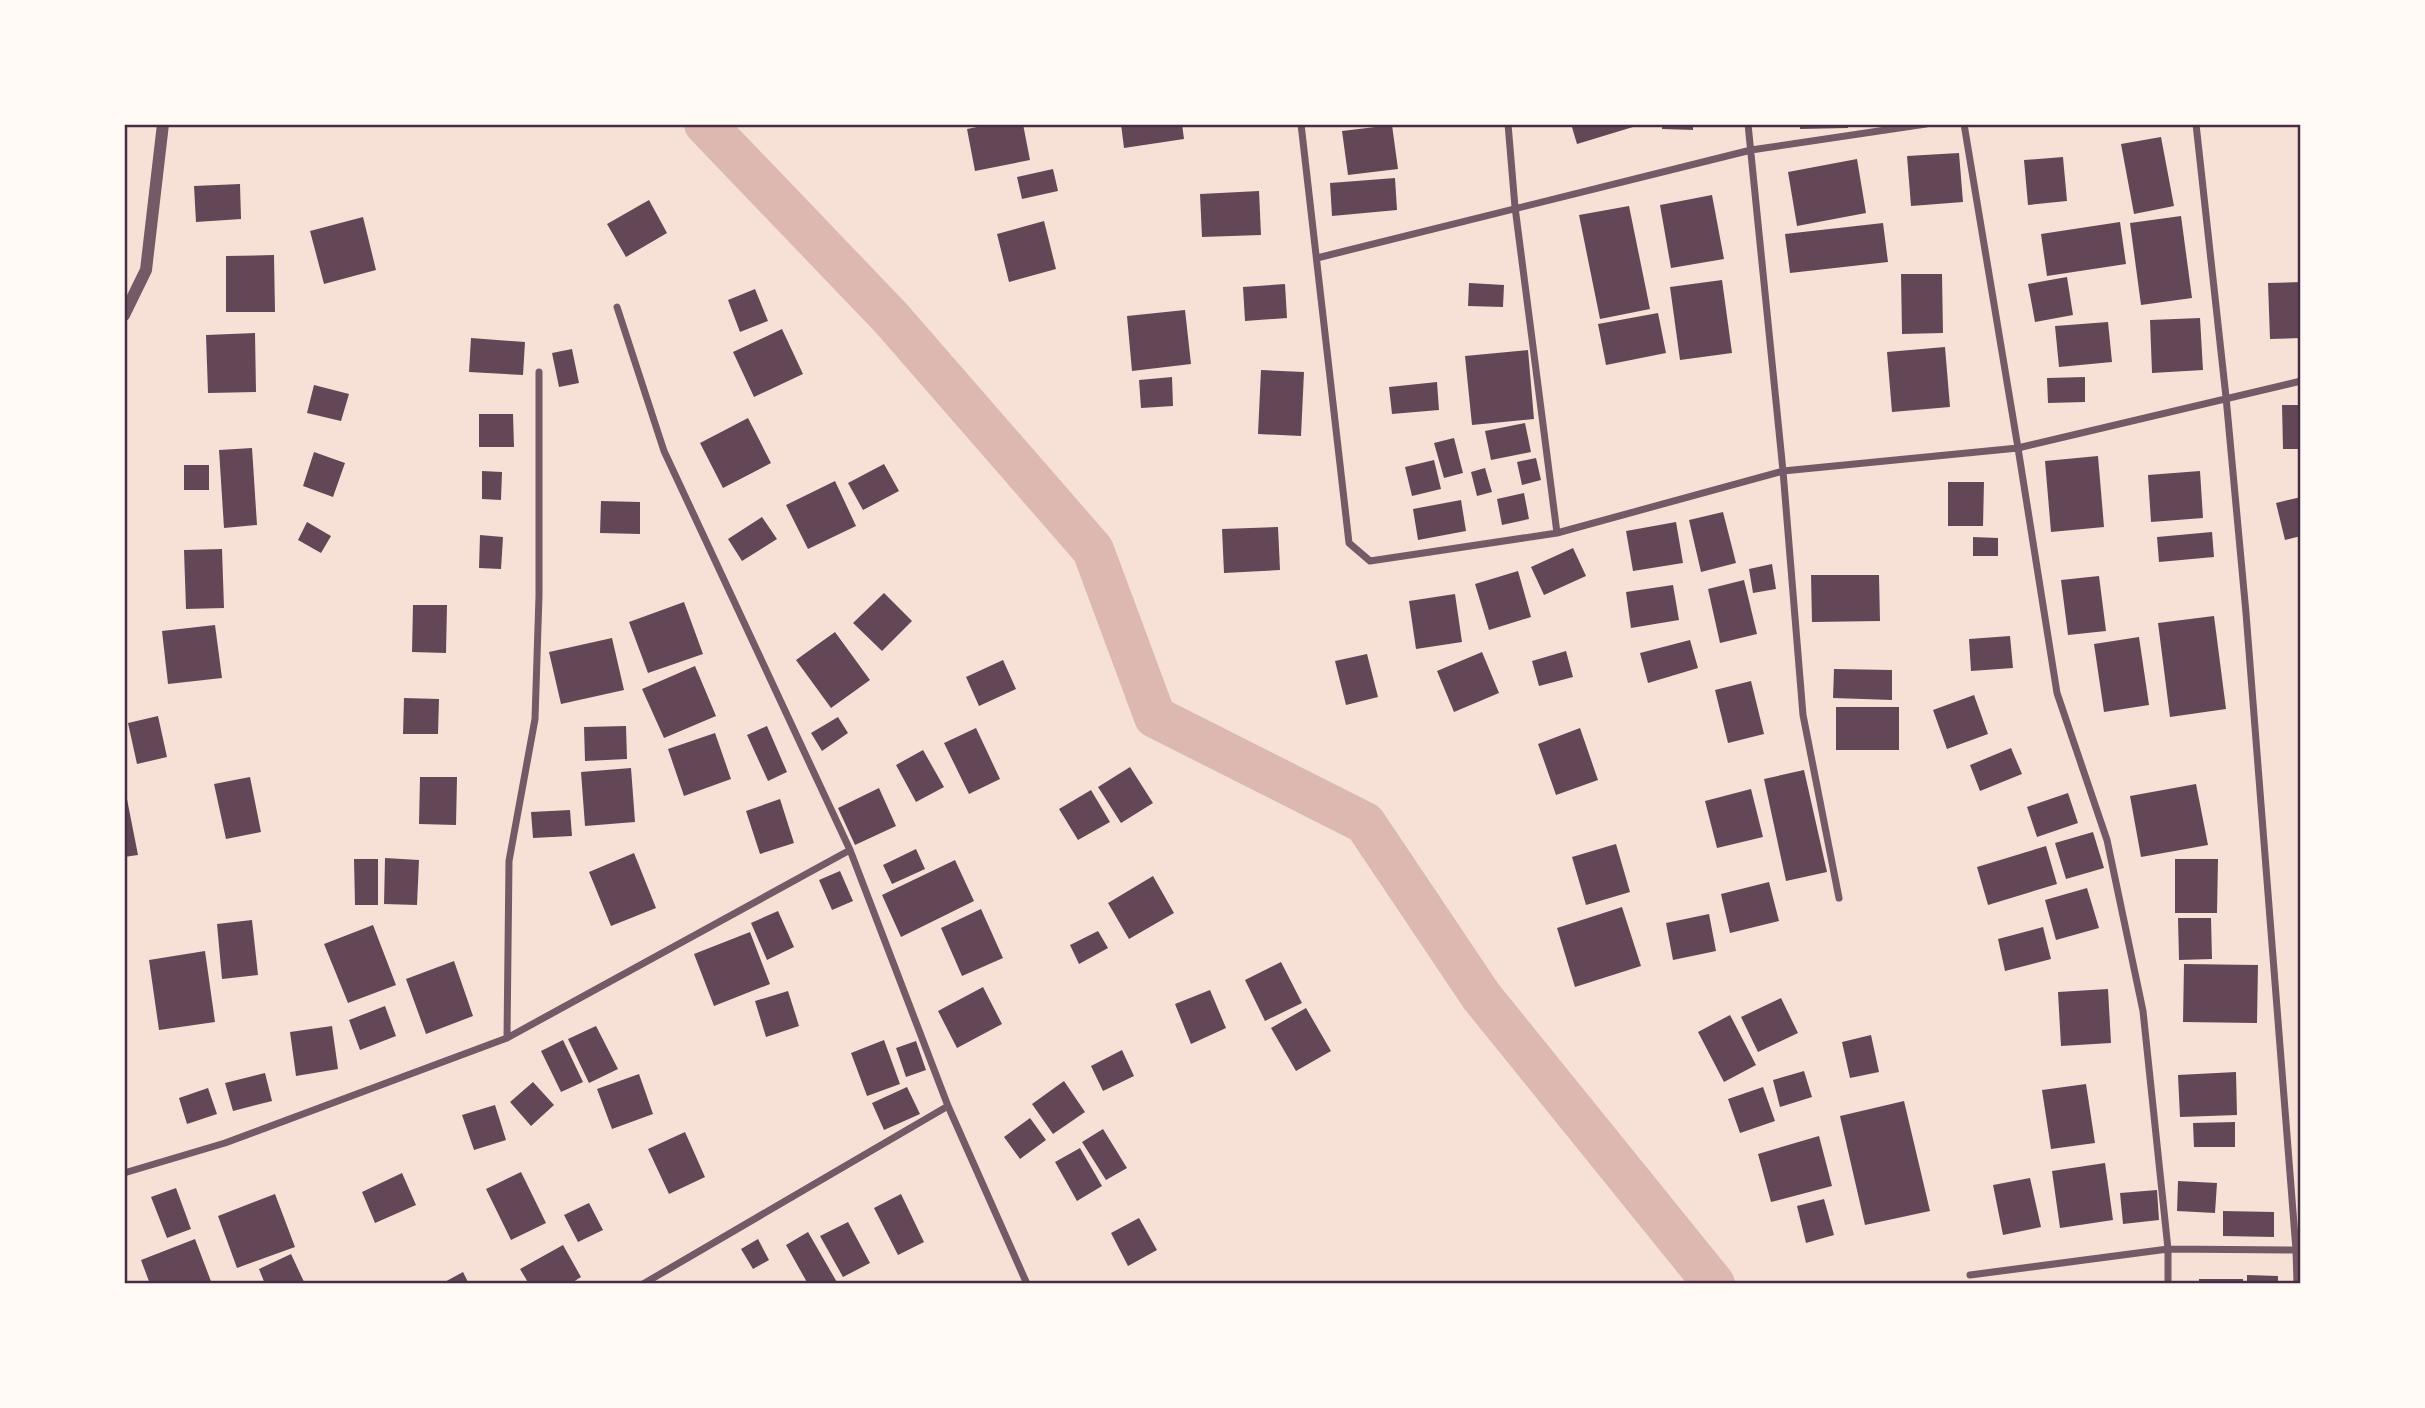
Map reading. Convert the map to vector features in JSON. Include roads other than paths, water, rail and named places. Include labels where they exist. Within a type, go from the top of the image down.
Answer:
[{"type":"street","points":[[1301,124],[1349,543],[1370,561],[1558,533],[1783,471],[2018,448],[2301,381]]},
{"type":"street","points":[[1508,124],[1515,207],[1558,533]]},
{"type":"street","points":[[1748,124],[1783,471],[1802,715],[1839,898]]},
{"type":"street","points":[[1317,258],[1751,150],[1926,124]]},
{"type":"street","points":[[1964,124],[2057,693],[2107,840],[2143,1011],[2168,1249],[2168,1284]]},
{"type":"street","points":[[2196,124],[2227,397],[2249,640],[2298,1250],[2297,1284]]},
{"type":"street","points":[[124,315],[146,270],[162,128]]},
{"type":"street","points":[[617,307],[664,451],[850,850],[948,1106],[1027,1284]]},
{"type":"street","points":[[508,1038],[509,861],[535,719],[540,596],[539,372]]},
{"type":"street","points":[[124,1173],[225,1143],[508,1038],[850,850]]},
{"type":"street","points":[[643,1284],[948,1106]]},
{"type":"street","points":[[1970,1275],[2168,1249],[2298,1250]]},
{"type":"waterway","points":[[705,124],[891,318],[1093,550],[1155,717],[1365,823],[1481,996],[1714,1284]]}]
